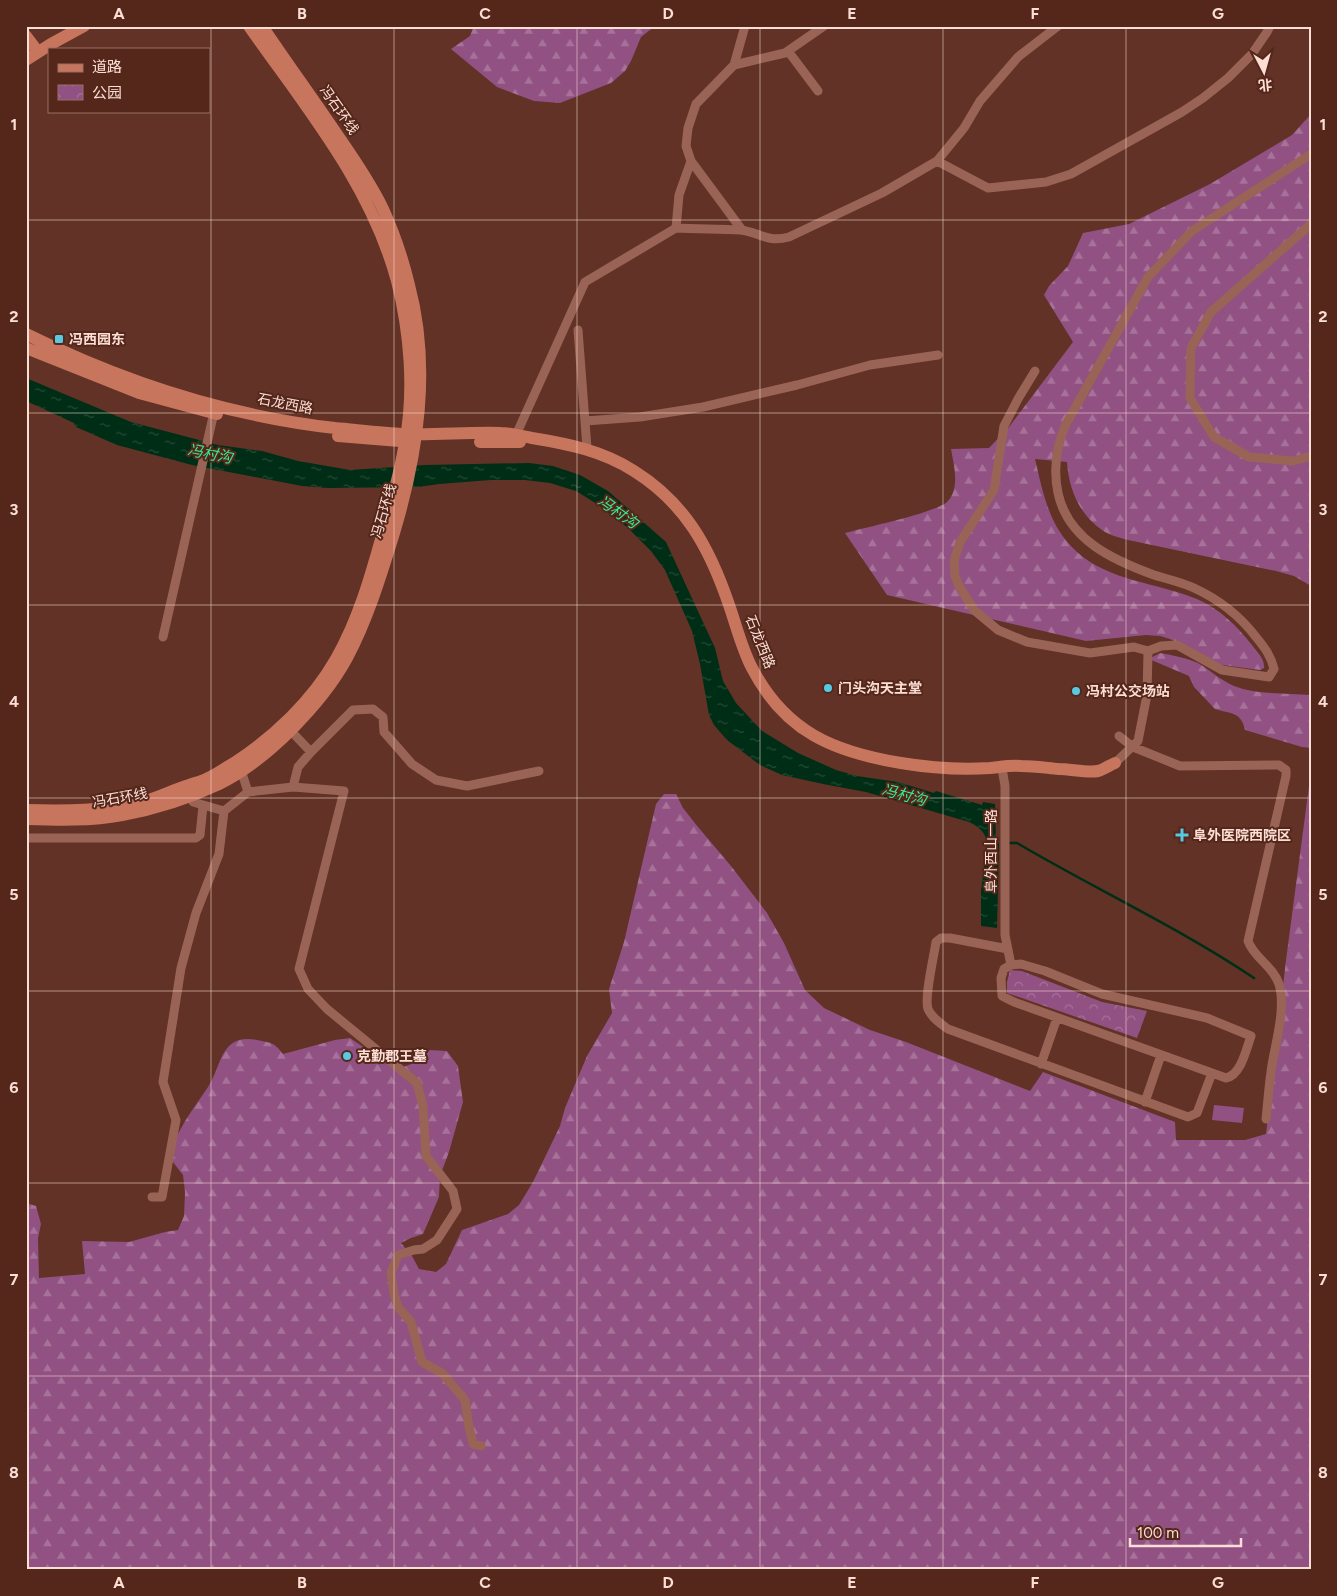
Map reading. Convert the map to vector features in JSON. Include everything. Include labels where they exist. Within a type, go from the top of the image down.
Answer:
[{"type":"main road","points":[[26,60],[84,26]]},
{"type":"main road","name":"冯石环线","points":[[249,26],[349,169],[380,233],[396,280],[408,340],[411,438]]},
{"type":"main road","name":"冯石环线","points":[[26,810],[54,811],[112,808],[221,783],[241,770],[290,730],[312,708],[333,681],[360,632],[379,581],[400,495],[411,438],[420,370],[415,316],[408,282],[378,200],[348,150],[262,26]]},
{"type":"main road","points":[[26,36],[38,52]]},
{"type":"main road","name":"石龙西路","points":[[26,334],[104,369],[215,409]]},
{"type":"main road","name":"石龙西路","points":[[26,348],[139,393],[215,409],[296,423],[411,438],[552,441]]},
{"type":"main road","name":"石龙西路","points":[[411,438],[503,433],[552,441],[587,448],[608,456],[650,481],[690,520],[702,540],[720,579],[751,667],[772,698],[800,727],[835,747],[881,760],[924,767],[964,770],[1002,768],[1018,765],[1098,771],[1115,763]]},
{"type":"main road","name":"冯石环线","points":[[26,820],[120,816],[188,791],[260,745],[294,714],[318,685],[339,653],[362,601],[400,495]]},
{"type":"street","points":[[742,230],[691,161],[686,146],[688,128],[696,104],[734,65],[745,26]]},
{"type":"street","points":[[734,65],[788,51],[824,26]]},
{"type":"street","points":[[516,435],[585,282],[676,228],[742,230],[768,239],[780,239],[789,237],[882,192],[937,161],[964,128],[980,101],[1018,57],[1058,26]]},
{"type":"street","points":[[937,161],[988,188],[1046,182],[1071,174],[1182,112],[1203,98],[1228,78],[1252,54],[1270,26]]},
{"type":"street","points":[[788,51],[818,91]]},
{"type":"street","points":[[1035,371],[1004,426],[994,490],[960,542],[954,560],[955,576],[959,586],[974,610],[998,630],[1027,642],[1090,653],[1134,647],[1148,651],[1160,646],[1177,645],[1222,670],[1269,677],[1274,669],[1271,656],[1250,628],[1233,612],[1194,588],[1152,574],[1105,554],[1096,549],[1077,530],[1066,515],[1057,486],[1056,450],[1068,421],[1148,277],[1192,231],[1311,154]]},
{"type":"street","points":[[676,228],[679,195],[691,161]]},
{"type":"street","points":[[1311,224],[1211,312],[1191,348],[1190,398],[1214,436],[1249,457],[1293,461],[1311,456]]},
{"type":"street","points":[[578,330],[587,448]]},
{"type":"street","points":[[585,421],[640,417],[703,407],[797,385],[870,365],[938,355]]},
{"type":"street","points":[[163,637],[215,409]]},
{"type":"street","points":[[1115,763],[1138,741],[1147,695],[1148,651]]},
{"type":"street","points":[[293,787],[298,767],[353,710],[374,709],[383,717],[384,732],[412,764],[436,780],[466,786],[539,771]]},
{"type":"street","points":[[290,730],[311,752]]},
{"type":"street","points":[[1119,736],[1132,747],[1180,766],[1279,764],[1286,770],[1248,940],[1254,953],[1267,964],[1276,976],[1280,990],[1280,1026],[1272,1066],[1266,1119]]},
{"type":"street","name":"阜外西山一路","points":[[1002,768],[1005,786],[1005,936],[1011,965]]},
{"type":"street","points":[[241,770],[248,792]]},
{"type":"street","points":[[152,1197],[162,1198],[176,1120],[163,1082],[181,968],[196,913],[219,854],[224,812],[248,792],[293,787],[344,791],[299,969],[308,989],[327,1009],[417,1083],[423,1106],[426,1156],[453,1190],[457,1209],[437,1240],[423,1249],[398,1256],[391,1273],[394,1294],[398,1307],[411,1322],[422,1362],[442,1373],[465,1400],[473,1444],[481,1446]]},
{"type":"street","points":[[188,791],[193,802],[224,812]]},
{"type":"street","points":[[26,838],[196,838],[200,835],[204,806]]},
{"type":"street","points":[[1008,949],[950,938],[942,938],[936,942],[928,996],[928,1009],[935,1018],[948,1029],[1188,1117],[1196,1113],[1212,1073]]},
{"type":"street","points":[[1020,964],[1045,971],[1102,994],[1207,1018],[1251,1036],[1237,1071],[1232,1077],[1226,1078],[1057,1018],[1002,996],[1004,969],[1011,965],[1020,964]]},
{"type":"street","points":[[1042,1064],[1057,1018]]},
{"type":"street","points":[[1145,1102],[1161,1055]]},
{"type":"green space","points":[[474,26],[655,26],[641,37],[625,71],[611,83],[560,103],[534,101],[497,87],[451,49],[470,36]]},
{"type":"green space","points":[[1311,114],[1311,586],[1294,576],[1276,571],[1116,537],[1096,526],[1077,502],[1070,483],[1067,462],[1035,459],[1048,509],[1060,532],[1077,552],[1090,562],[1104,569],[1197,599],[1213,608],[1228,619],[1246,638],[1262,659],[1264,668],[1260,670],[1222,665],[1170,639],[1160,636],[1146,635],[1086,641],[887,595],[845,533],[916,515],[942,505],[952,495],[955,483],[951,449],[989,448],[1009,427],[1073,342],[1044,295],[1049,286],[1068,266],[1083,233],[1129,224],[1210,184],[1292,135]]},
{"type":"green space","points":[[1160,653],[1198,663],[1224,681],[1243,689],[1311,695],[1311,748],[1245,730],[1238,716],[1215,709],[1194,687],[1189,676],[1149,659]]},
{"type":"green space","points":[[1311,771],[1311,1570],[26,1570],[26,1203],[36,1206],[41,1224],[38,1238],[39,1278],[85,1274],[82,1241],[129,1242],[178,1230],[184,1216],[185,1192],[183,1175],[169,1157],[172,1147],[191,1112],[213,1079],[224,1053],[236,1041],[245,1039],[269,1043],[275,1045],[283,1054],[335,1040],[350,1038],[378,1057],[401,1068],[419,1061],[430,1050],[447,1051],[458,1066],[463,1102],[440,1176],[439,1197],[423,1234],[401,1243],[412,1256],[419,1269],[436,1272],[446,1264],[462,1230],[508,1214],[519,1205],[533,1182],[560,1126],[565,1108],[587,1056],[612,1013],[609,989],[624,942],[656,804],[664,794],[676,794],[683,808],[767,913],[784,943],[805,990],[824,1008],[870,1030],[906,1042],[1030,1091],[1043,1072],[1175,1122],[1176,1140],[1245,1140],[1266,1134],[1286,960]]},
{"type":"green space","points":[[1010,970],[1022,971],[1102,1002],[1147,1011],[1137,1038],[1007,993]]},
{"type":"green space","points":[[1214,1105],[1244,1108],[1242,1123],[1212,1120]]},
{"type":"water","name":"冯村沟","points":[[26,378],[131,422],[218,445],[262,451],[298,461],[350,470],[425,465],[529,463],[553,466],[580,475],[608,491],[666,542],[715,648],[723,681],[736,703],[762,731],[798,753],[836,770],[857,776],[898,782],[934,793],[936,791],[982,805],[983,802],[995,804],[996,842],[999,843],[997,928],[981,926],[981,891],[987,843],[983,832],[976,826],[969,822],[866,792],[782,775],[760,765],[727,740],[714,725],[709,715],[692,631],[665,570],[651,551],[628,528],[600,506],[576,491],[550,483],[525,480],[491,480],[418,487],[328,488],[302,486],[192,465],[117,445],[76,427],[74,423],[26,401]]},
{"type":"waterway","points":[[1008,843],[1017,843],[1196,942],[1254,978]]},
{"type":"place","name":"冯西园东","points":[[59,339]]},
{"type":"place","name":"门头沟天主堂","points":[[828,688]]},
{"type":"place","name":"冯村公交场站","points":[[1076,691]]},
{"type":"place","name":"阜外医院西院区","points":[[1182,835]]},
{"type":"place","name":"克勤郡王墓","points":[[347,1056]]}]
